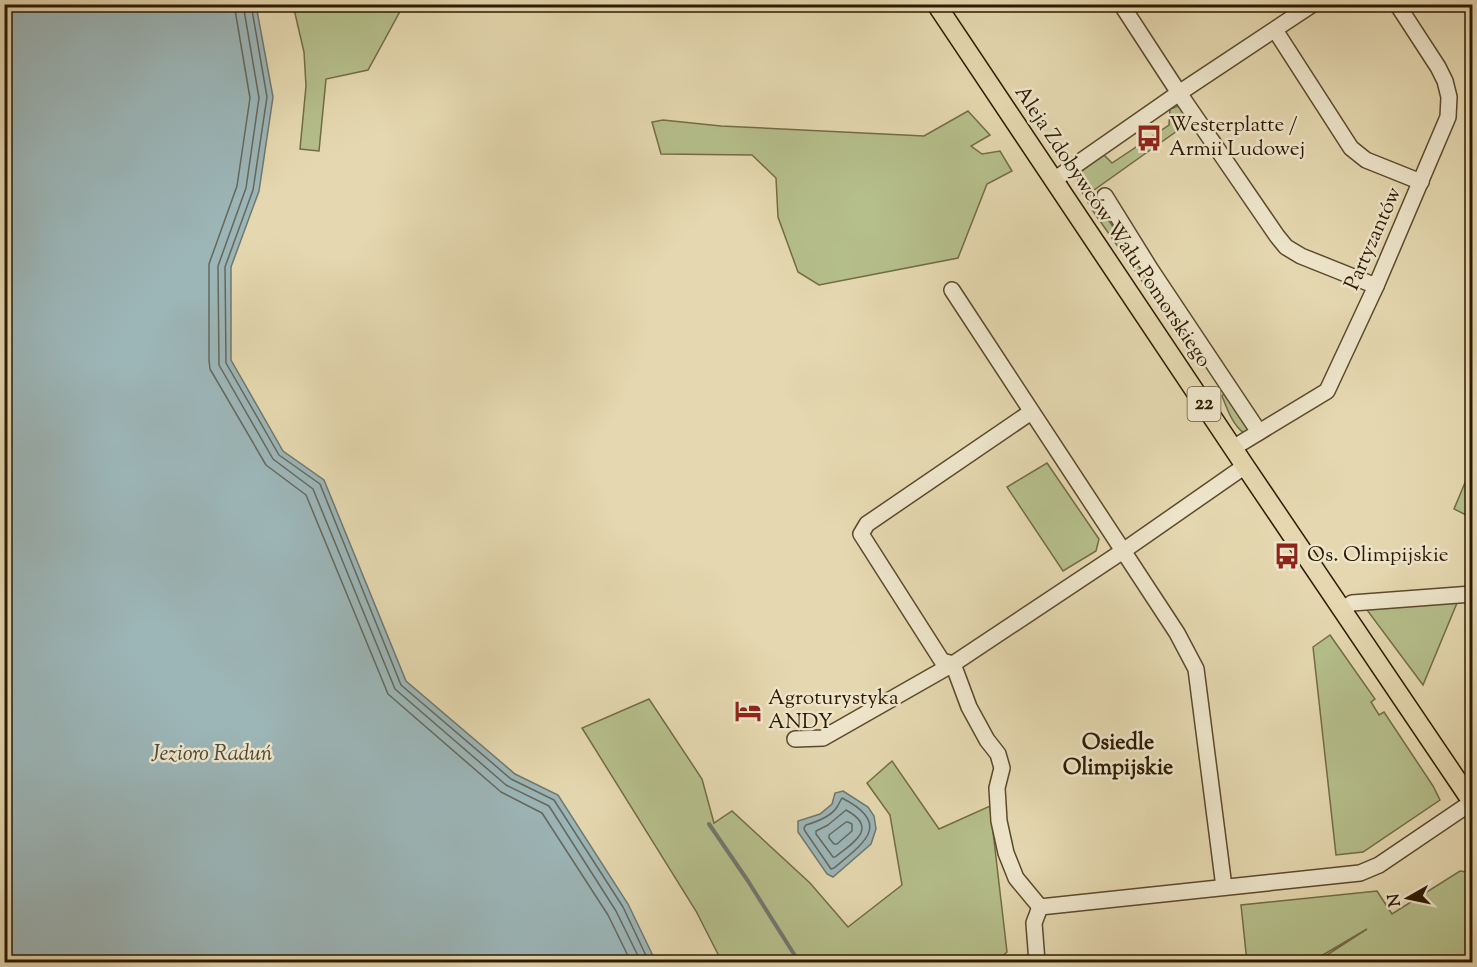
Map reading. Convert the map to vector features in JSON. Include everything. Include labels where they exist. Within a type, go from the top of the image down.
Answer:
[{"type":"main road","name":"Aleja Zdobywców Wału Pomorskiego","points":[[936,4],[1473,802]]},
{"type":"street","points":[[1121,4],[1277,236],[1287,247],[1301,256],[1376,286]]},
{"type":"street","points":[[1054,180],[1313,4]]},
{"type":"street","name":"Partyzantów","points":[[1233,448],[1327,391],[1376,286],[1448,117],[1449,97],[1445,81],[1397,4]]},
{"type":"street","points":[[1275,30],[1351,148],[1366,160],[1421,182]]},
{"type":"street","points":[[1105,196],[1157,279],[1259,432]]},
{"type":"street","points":[[952,290],[1123,550],[1196,669],[1224,887]]},
{"type":"street","points":[[953,664],[942,662],[861,534],[867,524],[1031,412]]},
{"type":"street","points":[[795,739],[824,738],[953,664],[1245,466]]},
{"type":"street","points":[[1343,609],[1352,603],[1473,594]]},
{"type":"street","points":[[953,664],[969,707],[987,740],[998,754],[1002,768],[997,788],[999,821],[1006,854],[1016,878],[1040,907]]},
{"type":"street","points":[[1040,907],[1360,873],[1379,865],[1473,802]]},
{"type":"street","points":[[1037,963],[1034,922],[1040,907]]},
{"type":"green space","points":[[293,5],[405,5],[368,70],[326,79],[319,151],[300,149],[306,86],[304,52]]},
{"type":"green space","points":[[1187,103],[1191,121],[1090,193],[1173,315],[1158,304],[1093,211],[1078,185],[1078,178],[1083,170],[1104,155],[1112,163],[1169,125],[1170,109]]},
{"type":"green space","points":[[968,111],[990,135],[971,146],[982,154],[1000,151],[1012,171],[987,184],[958,258],[819,285],[798,272],[778,217],[776,178],[752,155],[661,154],[652,122],[663,120],[721,126],[924,136]]},
{"type":"green space","points":[[1225,392],[1249,429],[1245,434],[1237,427],[1228,412],[1222,396]]},
{"type":"green space","points":[[1047,463],[1099,539],[1096,551],[1063,571],[1007,487]]},
{"type":"green space","points":[[1472,466],[1472,518],[1454,509]]},
{"type":"green space","points":[[1457,603],[1423,685],[1364,606]]},
{"type":"green space","points":[[1330,635],[1375,699],[1371,702],[1379,715],[1384,712],[1440,800],[1363,852],[1336,855],[1313,647]]},
{"type":"green space","points":[[649,699],[702,779],[714,823],[732,811],[810,883],[848,927],[902,885],[890,815],[867,783],[892,761],[939,829],[990,806],[1007,952],[996,962],[722,962],[696,911],[582,728]]},
{"type":"green space","points":[[1460,871],[1472,873],[1472,962],[1316,962],[1367,929],[1311,962],[1247,962],[1241,905],[1377,891],[1392,914]]},
{"type":"water","name":"Jezioro Raduń","points":[[5,4],[256,5],[273,97],[259,191],[231,267],[231,360],[283,451],[324,480],[406,681],[515,774],[558,795],[628,904],[656,962],[5,962]]},
{"type":"water","points":[[843,791],[868,807],[874,816],[876,829],[871,844],[833,877],[827,874],[798,832],[798,821],[820,814],[832,804],[835,793]]},
{"type":"waterway","points":[[709,824],[799,962]]},
{"type":"place","name":"Westerplatte / Armii Ludowej","points":[[1149,138]]},
{"type":"place","name":"Os. Olimpijskie","points":[[1287,556]]},
{"type":"place","name":"Agroturystyka ANDY","points":[[748,711]]},
{"type":"district","name":"Osiedle Olimpijskie","points":[[1118,756]]}]
